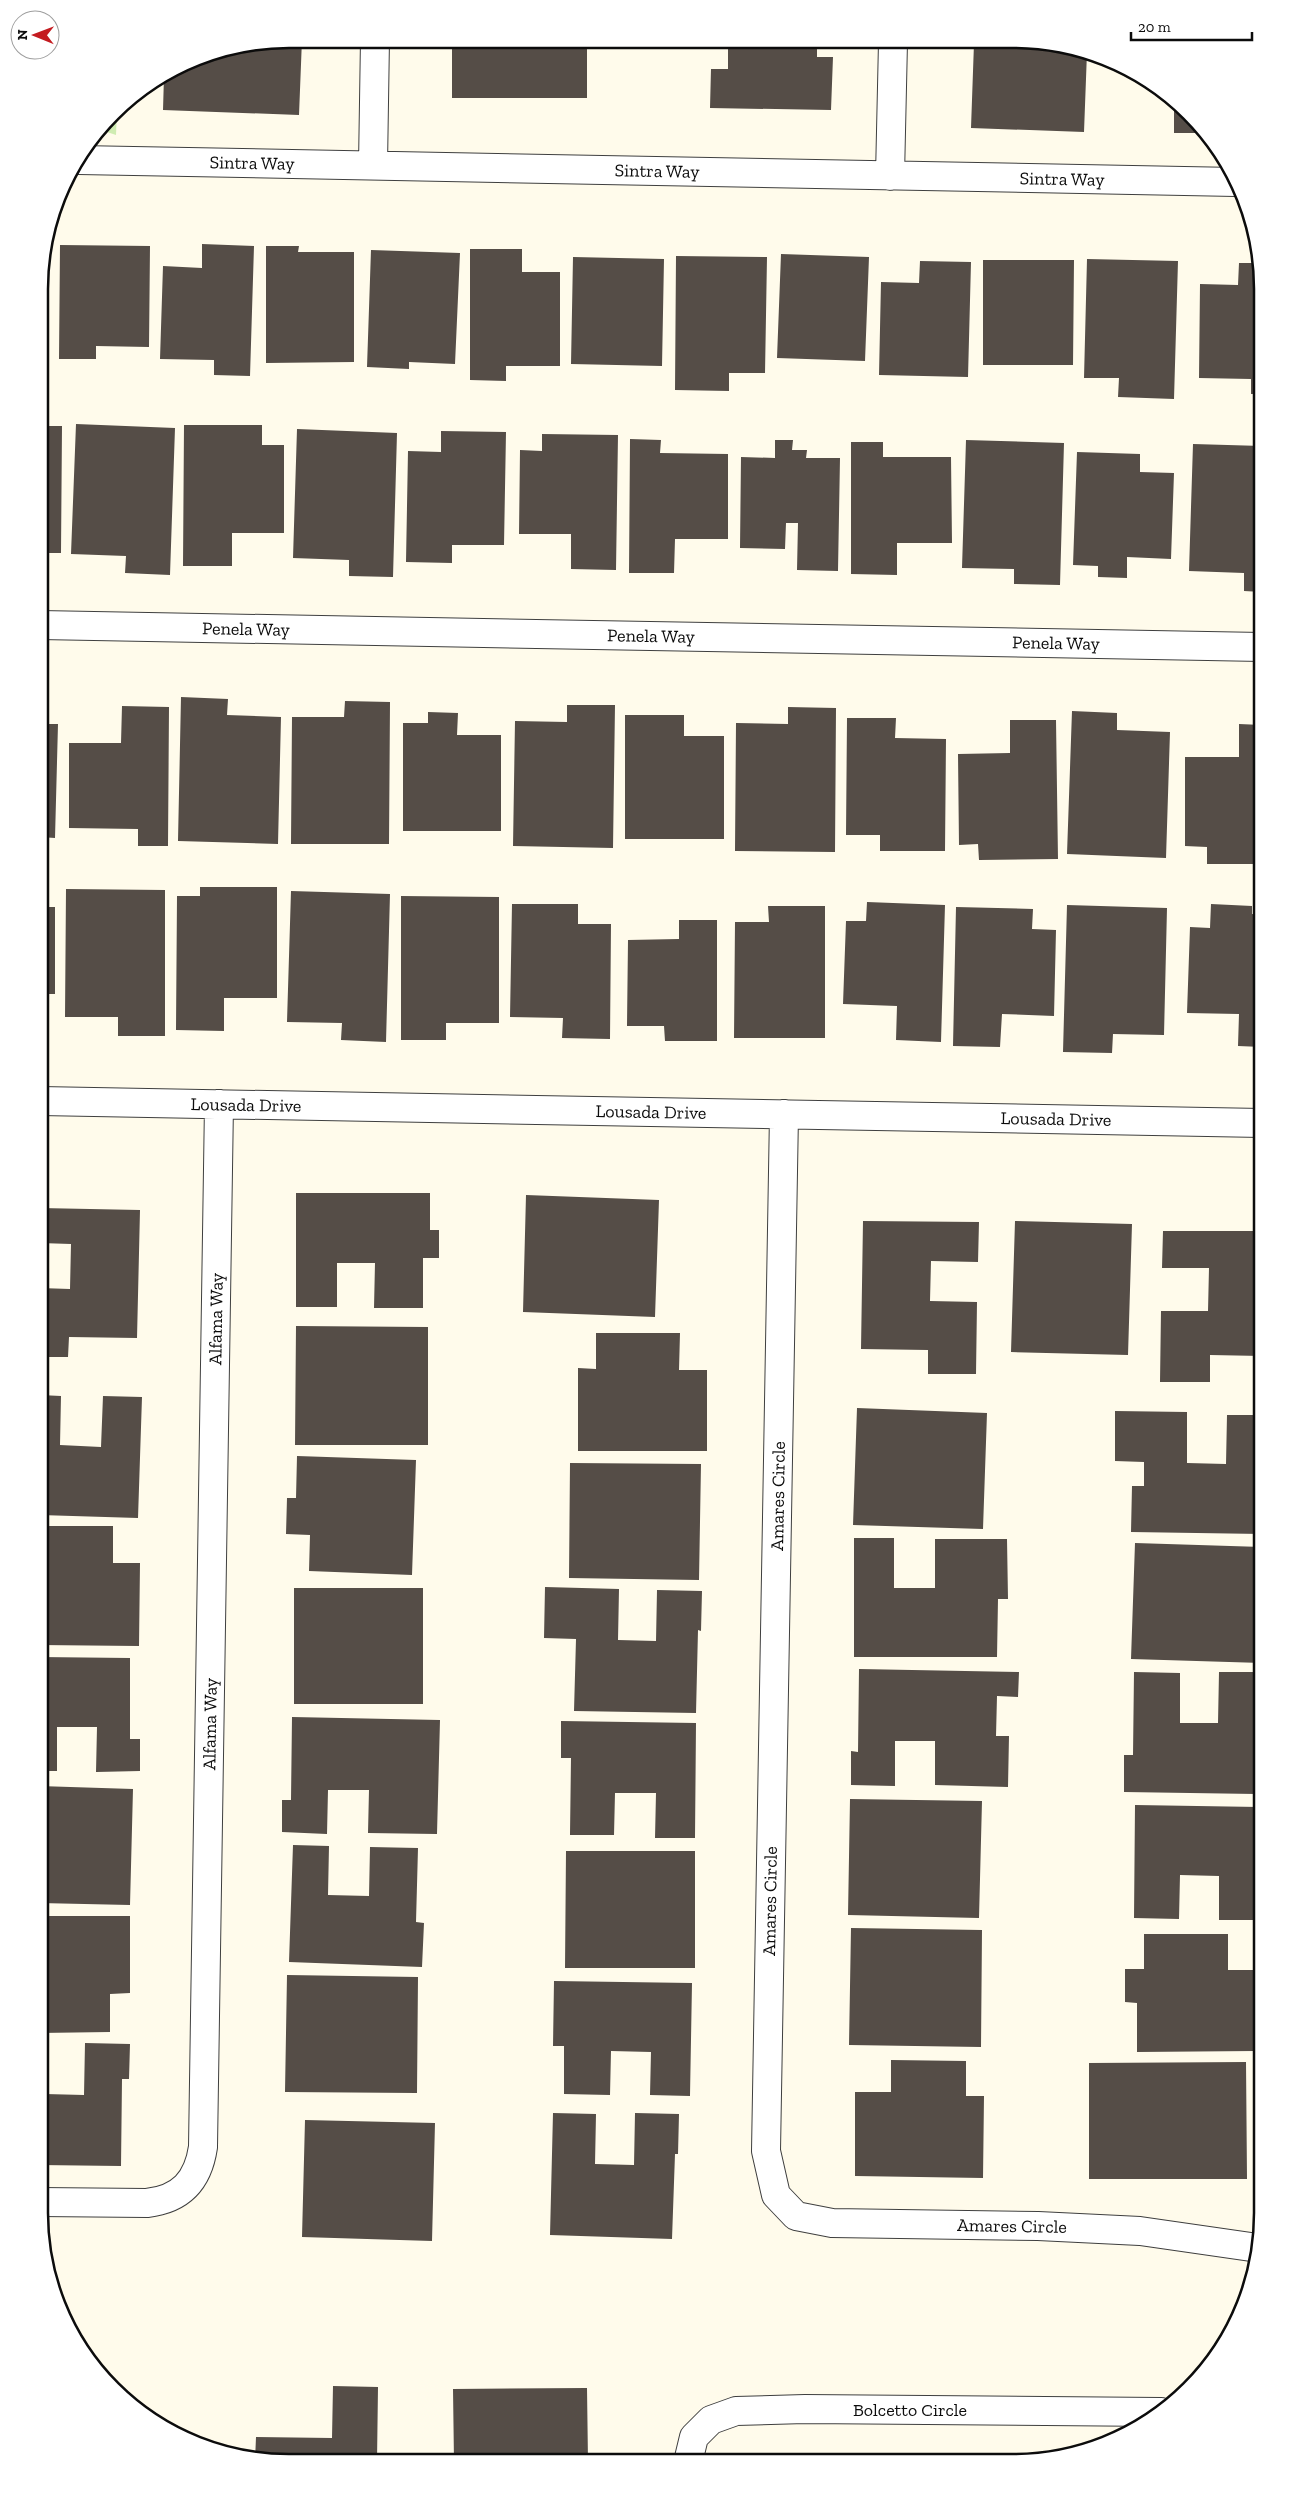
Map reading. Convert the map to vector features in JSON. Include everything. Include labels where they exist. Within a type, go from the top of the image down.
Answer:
[{"type":"street","points":[[373,166],[375,48]]},
{"type":"street","points":[[890,176],[893,48]]},
{"type":"street","name":"Sintra Way","points":[[85,160],[1229,182]]},
{"type":"street","name":"Penela Way","points":[[48,625],[1254,647]]},
{"type":"street","name":"Lousada Drive","points":[[48,1101],[1254,1123]]},
{"type":"street","name":"Alfama Way","points":[[48,2202],[161,2202],[184,2189],[194,2177],[201,2163],[203,2147],[219,1104]]},
{"type":"street","name":"Amares Circle","points":[[784,1114],[766,2151],[776,2195],[796,2216],[832,2223],[1038,2226],[1140,2231],[1251,2247]]},
{"type":"street","name":"Bolcetto Circle","points":[[690,2454],[694,2437],[711,2420],[736,2411],[806,2409],[1149,2412]]},
{"type":"green space","points":[[117,120],[116,135],[106,132]]},
{"type":"building","points":[[273,48],[302,48],[299,115],[163,110],[164,83],[182,72],[211,60],[242,52]]},
{"type":"building","points":[[452,48],[587,48],[587,98],[452,98]]},
{"type":"building","points":[[728,48],[817,48],[817,57],[833,57],[831,110],[710,108],[711,69],[728,69]]},
{"type":"building","points":[[974,48],[1028,48],[1059,52],[1087,59],[1084,132],[971,128]]},
{"type":"building","points":[[1174,110],[1196,133],[1174,133]]},
{"type":"building","points":[[202,244],[254,246],[250,376],[214,375],[214,360],[160,359],[163,266],[202,268]]},
{"type":"building","points":[[60,245],[150,246],[149,347],[96,346],[96,359],[59,359]]},
{"type":"building","points":[[266,246],[299,246],[298,252],[354,252],[354,362],[266,363]]},
{"type":"building","points":[[470,249],[522,249],[522,272],[560,272],[560,366],[506,366],[506,381],[470,380]]},
{"type":"building","points":[[371,250],[460,253],[455,364],[409,362],[409,369],[367,367]]},
{"type":"building","points":[[781,254],[869,257],[865,361],[777,358]]},
{"type":"building","points":[[676,256],[767,257],[765,373],[729,373],[729,391],[675,390]]},
{"type":"building","points":[[573,257],[664,259],[662,366],[571,364]]},
{"type":"building","points":[[1087,259],[1178,261],[1174,399],[1118,397],[1119,378],[1084,378]]},
{"type":"building","points":[[983,260],[1074,260],[1073,365],[983,365]]},
{"type":"building","points":[[920,261],[971,262],[968,377],[879,375],[881,282],[919,283]]},
{"type":"building","points":[[1239,263],[1252,263],[1254,289],[1254,394],[1251,394],[1251,379],[1199,378],[1200,284],[1238,285]]},
{"type":"building","points":[[76,424],[175,428],[170,575],[125,573],[126,556],[71,554]]},
{"type":"building","points":[[184,425],[262,425],[262,445],[284,445],[284,533],[232,533],[232,566],[183,566]]},
{"type":"building","points":[[48,426],[62,426],[61,553],[48,553]]},
{"type":"building","points":[[297,429],[397,433],[393,577],[349,576],[349,560],[293,558]]},
{"type":"building","points":[[441,431],[506,432],[504,545],[452,545],[452,563],[406,562],[408,451],[441,452]]},
{"type":"building","points":[[542,434],[618,435],[616,570],[571,569],[571,534],[519,534],[520,450],[542,451]]},
{"type":"building","points":[[630,439],[661,440],[660,453],[728,454],[728,539],[675,539],[674,573],[629,573]]},
{"type":"building","points":[[775,440],[793,440],[792,450],[807,450],[806,458],[840,458],[838,571],[797,570],[798,523],[786,523],[785,549],[740,548],[741,457],[775,458]]},
{"type":"building","points":[[966,440],[1064,443],[1060,585],[1014,584],[1014,569],[962,568]]},
{"type":"building","points":[[851,442],[883,442],[883,457],[951,457],[952,543],[897,543],[897,575],[851,574]]},
{"type":"building","points":[[1193,444],[1254,446],[1254,592],[1244,591],[1244,573],[1189,571]]},
{"type":"building","points":[[1077,452],[1140,454],[1140,472],[1174,473],[1171,559],[1127,557],[1127,578],[1098,577],[1098,566],[1073,565]]},
{"type":"building","points":[[181,697],[228,699],[227,715],[281,717],[278,844],[178,841]]},
{"type":"building","points":[[345,701],[390,702],[389,844],[291,844],[292,717],[344,717]]},
{"type":"building","points":[[567,705],[615,705],[613,848],[513,846],[515,721],[567,722]]},
{"type":"building","points":[[122,706],[169,707],[168,846],[138,846],[138,829],[69,828],[69,743],[121,743]]},
{"type":"building","points":[[788,707],[836,708],[835,852],[735,851],[736,723],[788,724]]},
{"type":"building","points":[[1072,711],[1117,713],[1117,730],[1170,732],[1166,858],[1067,854]]},
{"type":"building","points":[[428,712],[458,713],[457,735],[501,735],[501,831],[403,831],[403,723],[428,723]]},
{"type":"building","points":[[625,715],[684,715],[684,736],[724,736],[724,839],[625,839]]},
{"type":"building","points":[[847,718],[896,718],[895,738],[946,739],[945,851],[880,851],[880,835],[846,835]]},
{"type":"building","points":[[1010,720],[1056,720],[1058,859],[979,860],[978,844],[959,845],[958,754],[1010,753]]},
{"type":"building","points":[[48,724],[58,724],[55,838],[48,838]]},
{"type":"building","points":[[1239,724],[1254,725],[1254,864],[1207,864],[1207,847],[1185,846],[1185,757],[1239,757]]},
{"type":"building","points":[[200,887],[277,887],[277,998],[224,998],[224,1031],[176,1030],[177,896],[200,896]]},
{"type":"building","points":[[66,889],[165,890],[165,1036],[118,1036],[118,1017],[65,1017]]},
{"type":"building","points":[[291,891],[390,894],[386,1042],[341,1040],[342,1023],[287,1022]]},
{"type":"building","points":[[401,896],[499,897],[499,1023],[446,1023],[446,1040],[401,1040]]},
{"type":"building","points":[[867,902],[945,905],[941,1042],[896,1040],[897,1006],[843,1004],[846,921],[866,921]]},
{"type":"building","points":[[512,904],[578,904],[578,924],[611,924],[610,1039],[562,1038],[563,1018],[510,1017]]},
{"type":"building","points":[[1211,904],[1252,906],[1252,914],[1254,914],[1254,1047],[1238,1046],[1239,1014],[1187,1013],[1190,927],[1210,928]]},
{"type":"building","points":[[1067,905],[1167,908],[1164,1035],[1113,1034],[1112,1053],[1063,1052]]},
{"type":"building","points":[[768,906],[825,906],[825,1038],[734,1038],[735,922],[769,922]]},
{"type":"building","points":[[48,907],[55,907],[55,994],[48,994]]},
{"type":"building","points":[[956,907],[1033,909],[1032,929],[1056,930],[1054,1016],[1002,1014],[1000,1047],[953,1046]]},
{"type":"building","points":[[679,920],[717,920],[717,1041],[665,1041],[664,1026],[627,1026],[628,940],[679,939]]},
{"type":"building","points":[[296,1193],[430,1193],[430,1230],[439,1230],[439,1258],[423,1258],[423,1308],[374,1308],[375,1263],[337,1263],[337,1307],[296,1307]]},
{"type":"building","points":[[526,1195],[659,1200],[655,1317],[523,1312]]},
{"type":"building","points":[[48,1208],[140,1210],[137,1338],[69,1337],[68,1357],[48,1357],[48,1288],[70,1289],[71,1244],[48,1243]]},
{"type":"building","points":[[863,1221],[979,1222],[978,1262],[931,1261],[930,1301],[977,1302],[976,1374],[928,1374],[928,1350],[861,1349]]},
{"type":"building","points":[[1015,1221],[1132,1224],[1128,1355],[1011,1352]]},
{"type":"building","points":[[1163,1231],[1254,1231],[1254,1356],[1210,1355],[1210,1382],[1160,1382],[1161,1311],[1208,1311],[1209,1268],[1162,1268]]},
{"type":"building","points":[[296,1326],[428,1327],[428,1445],[295,1445]]},
{"type":"building","points":[[596,1333],[680,1333],[679,1370],[707,1370],[707,1451],[578,1451],[578,1368],[596,1369]]},
{"type":"building","points":[[48,1395],[61,1396],[60,1445],[101,1447],[103,1396],[142,1397],[138,1518],[48,1515]]},
{"type":"building","points":[[857,1408],[987,1413],[983,1529],[853,1525]]},
{"type":"building","points":[[1115,1411],[1187,1412],[1187,1463],[1226,1464],[1227,1415],[1254,1415],[1254,1534],[1131,1532],[1132,1486],[1144,1486],[1144,1462],[1115,1461]]},
{"type":"building","points":[[297,1456],[416,1460],[412,1575],[309,1571],[310,1535],[286,1534],[287,1498],[296,1498]]},
{"type":"building","points":[[570,1463],[701,1464],[699,1580],[569,1578]]},
{"type":"building","points":[[48,1526],[113,1526],[113,1563],[140,1563],[139,1646],[48,1645]]},
{"type":"building","points":[[854,1538],[894,1538],[894,1588],[935,1588],[935,1539],[1007,1539],[1008,1599],[998,1599],[997,1657],[854,1657]]},
{"type":"building","points":[[1135,1543],[1254,1547],[1254,1663],[1131,1659]]},
{"type":"building","points":[[545,1587],[619,1589],[618,1640],[656,1641],[657,1590],[702,1591],[701,1631],[698,1630],[696,1713],[574,1711],[576,1639],[544,1638]]},
{"type":"building","points":[[294,1588],[423,1588],[423,1704],[294,1704]]},
{"type":"building","points":[[48,1657],[130,1658],[130,1739],[140,1739],[140,1771],[96,1772],[97,1727],[57,1727],[57,1771],[48,1771]]},
{"type":"building","points":[[859,1669],[1019,1672],[1018,1697],[997,1696],[996,1736],[1009,1736],[1008,1787],[935,1785],[935,1741],[895,1741],[895,1786],[851,1785],[851,1751],[858,1752]]},
{"type":"building","points":[[1134,1672],[1180,1673],[1180,1723],[1218,1723],[1219,1672],[1254,1672],[1254,1794],[1124,1792],[1124,1755],[1133,1755]]},
{"type":"building","points":[[292,1717],[440,1720],[437,1834],[368,1833],[369,1790],[328,1790],[327,1834],[282,1832],[282,1800],[291,1800]]},
{"type":"building","points":[[561,1721],[696,1723],[695,1838],[655,1838],[656,1793],[615,1793],[614,1835],[570,1835],[571,1758],[561,1758]]},
{"type":"building","points":[[48,1786],[133,1789],[130,1905],[48,1903]]},
{"type":"building","points":[[850,1799],[982,1801],[979,1918],[848,1915]]},
{"type":"building","points":[[1135,1805],[1254,1807],[1254,1920],[1219,1920],[1219,1876],[1180,1875],[1179,1919],[1134,1918]]},
{"type":"building","points":[[293,1845],[329,1846],[328,1895],[369,1896],[370,1847],[418,1848],[416,1922],[424,1923],[422,1967],[289,1962]]},
{"type":"building","points":[[566,1851],[695,1851],[695,1968],[565,1968]]},
{"type":"building","points":[[48,1916],[130,1916],[130,1993],[110,1994],[110,2032],[48,2033]]},
{"type":"building","points":[[851,1928],[982,1930],[981,2047],[849,2045]]},
{"type":"building","points":[[1144,1934],[1228,1934],[1228,1970],[1254,1970],[1254,2051],[1137,2052],[1137,2003],[1125,2002],[1125,1969],[1144,1969]]},
{"type":"building","points":[[287,1975],[418,1977],[417,2093],[285,2092]]},
{"type":"building","points":[[554,1981],[692,1983],[690,2096],[650,2095],[651,2052],[611,2051],[610,2095],[564,2094],[564,2046],[553,2046]]},
{"type":"building","points":[[85,2043],[130,2044],[129,2079],[122,2079],[121,2166],[48,2165],[48,2094],[84,2095]]},
{"type":"building","points":[[891,2060],[966,2061],[966,2096],[984,2096],[983,2178],[855,2176],[855,2092],[891,2092]]},
{"type":"building","points":[[1246,2062],[1247,2179],[1089,2179],[1089,2063]]},
{"type":"building","points":[[553,2113],[596,2114],[595,2164],[634,2165],[635,2113],[679,2114],[678,2154],[675,2154],[672,2239],[550,2235]]},
{"type":"building","points":[[305,2120],[435,2123],[432,2241],[302,2237]]},
{"type":"building","points":[[333,2386],[378,2387],[377,2454],[273,2454],[255,2452],[256,2437],[332,2438]]},
{"type":"building","points":[[587,2388],[588,2454],[454,2454],[453,2389]]}]
